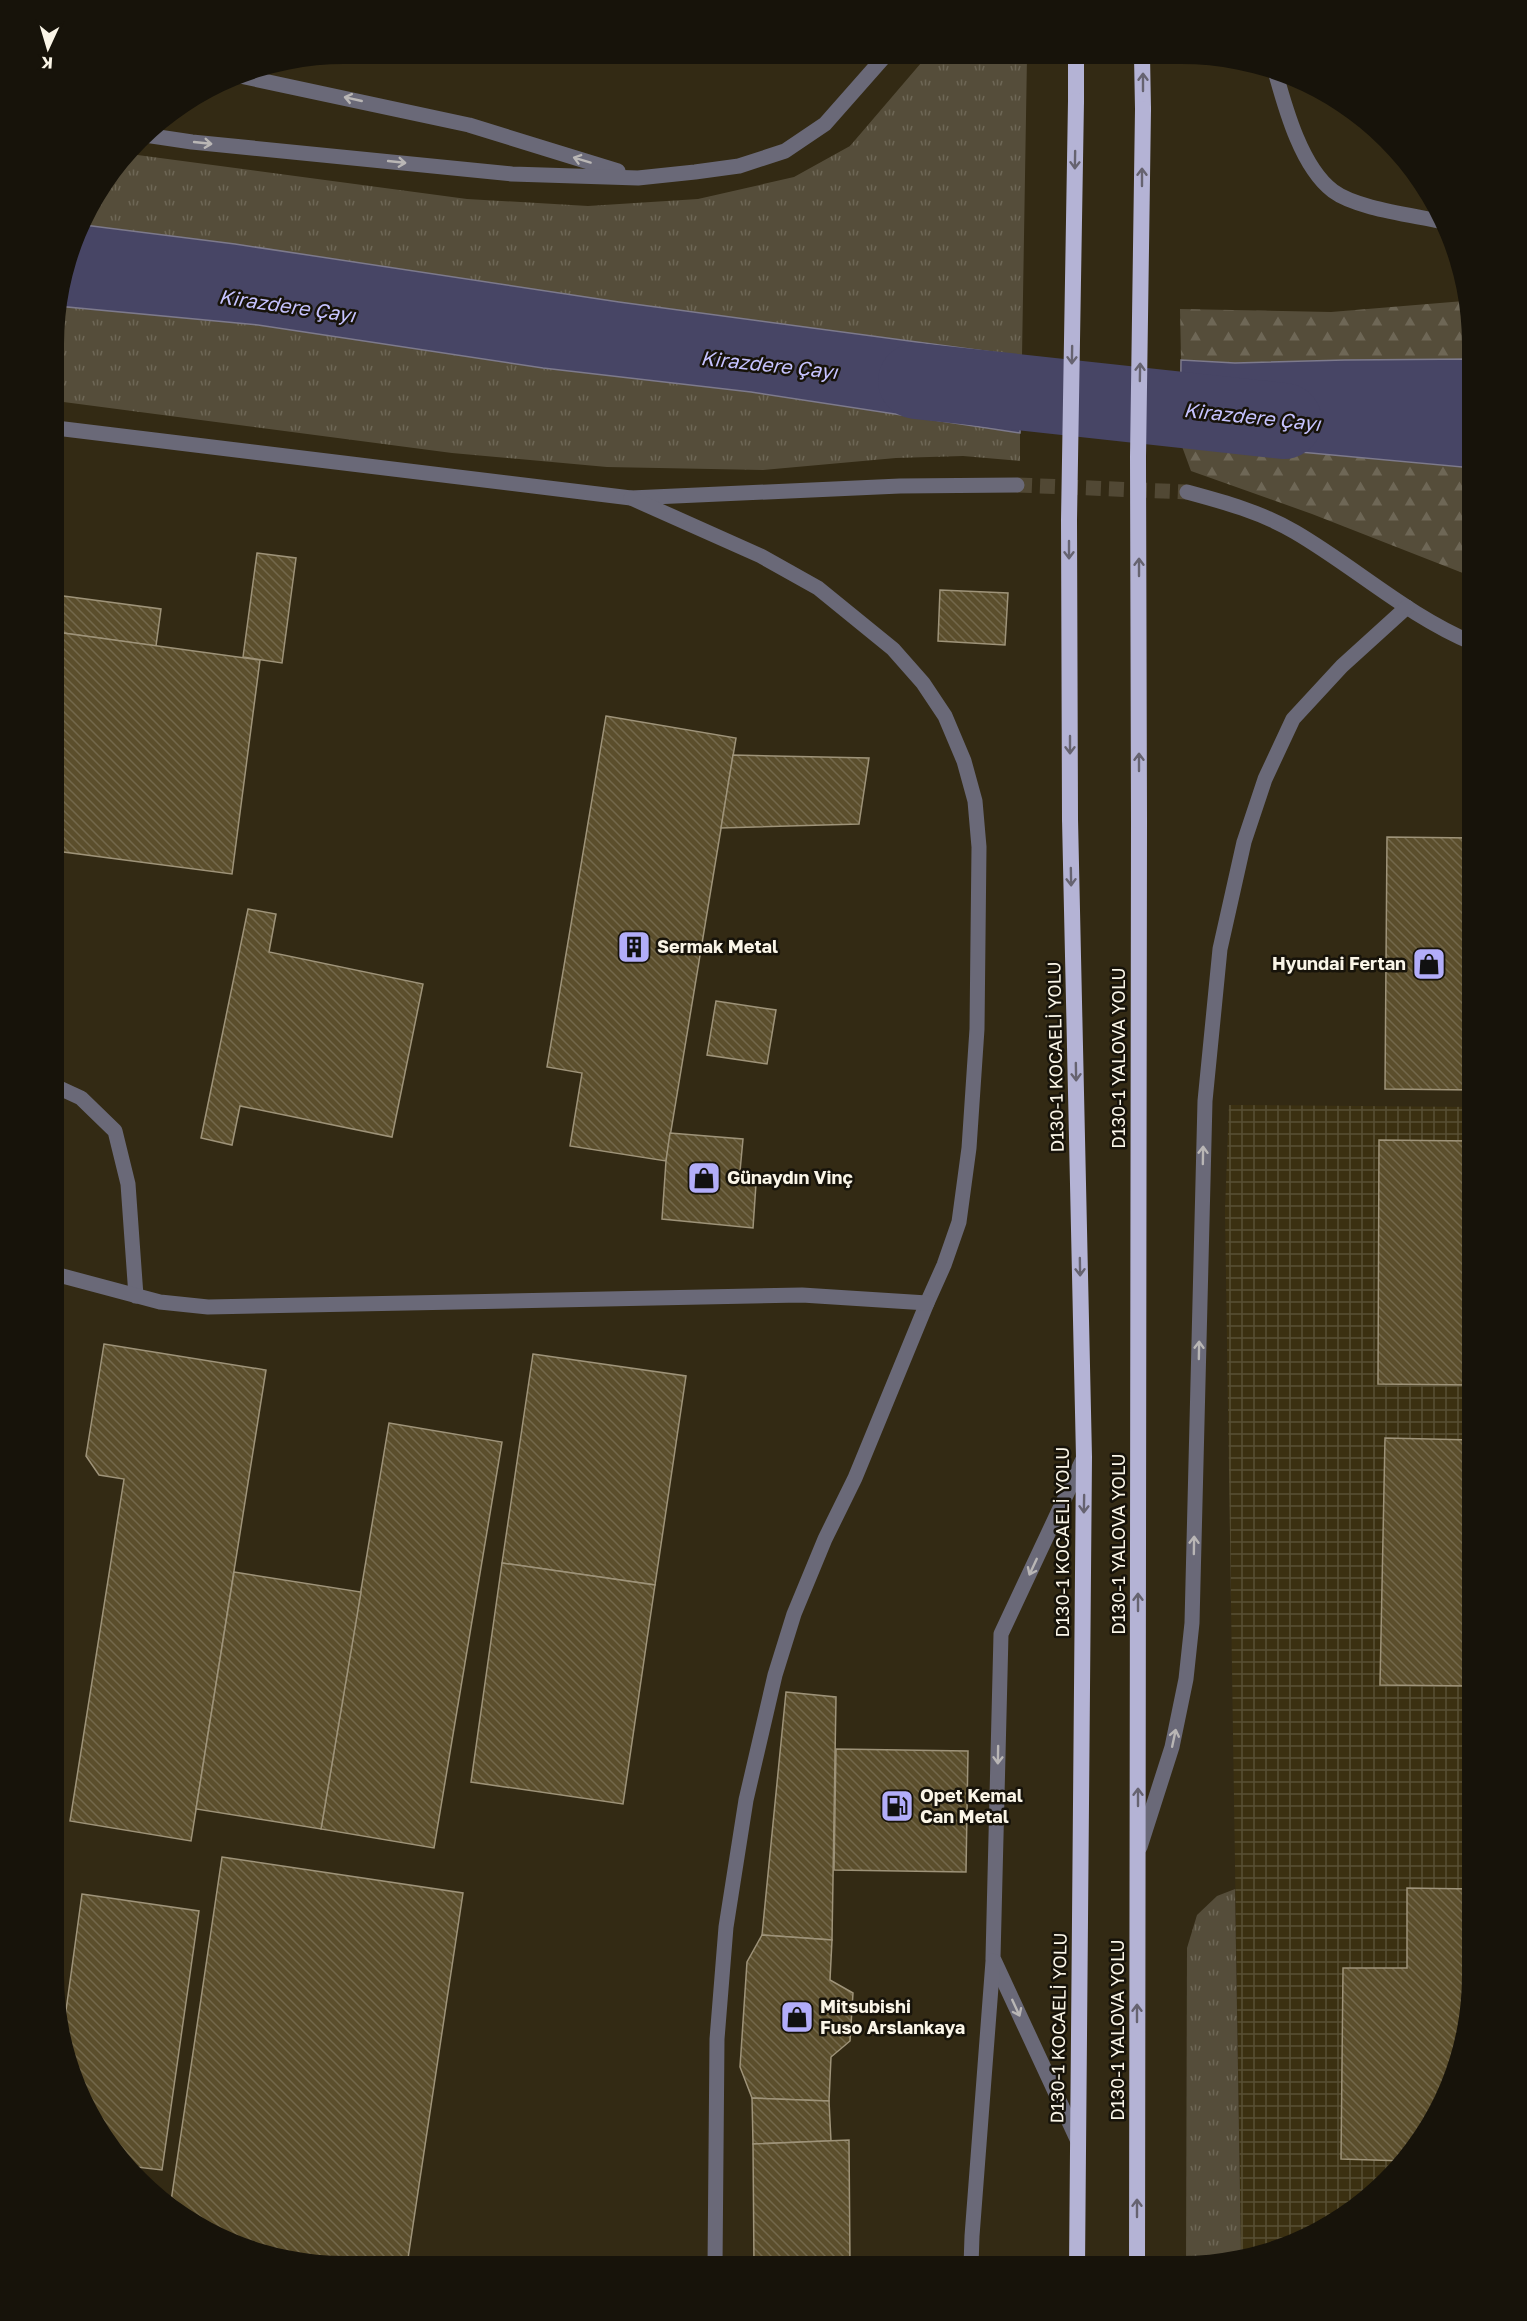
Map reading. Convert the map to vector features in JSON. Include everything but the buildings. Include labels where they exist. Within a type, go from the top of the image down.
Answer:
[{"type":"highway","name":"D130-1 KOCAELİ YOLU","points":[[1076,64],[1069,520],[1070,819],[1084,1457],[1077,2256]]},
{"type":"highway","name":"D130-1 YALOVA YOLU","points":[[1137,2256],[1138,457],[1142,64]]},
{"type":"street","points":[[157,137],[512,174],[638,177],[739,166],[785,151],[825,124],[878,64]]},
{"type":"street","points":[[254,79],[469,125],[638,177]]},
{"type":"street","points":[[1278,81],[1307,160],[1321,180],[1334,192],[1357,203],[1434,220]]},
{"type":"street","points":[[64,429],[631,498],[890,486],[1017,485]]},
{"type":"street","points":[[1187,492],[1240,507],[1292,530],[1352,568],[1407,608],[1462,638]]},
{"type":"street","points":[[631,498],[761,556],[818,588],[893,649],[923,683],[945,716],[964,761],[975,801],[979,847],[977,1029],[969,1148],[959,1222],[945,1265],[855,1478],[825,1539],[794,1614],[775,1675],[746,1800],[726,1927],[717,2039],[715,2256]]},
{"type":"street","points":[[1138,1854],[1173,1746],[1186,1679],[1192,1623],[1205,1101],[1220,949],[1244,842],[1265,779],[1293,719],[1342,666],[1407,608]]},
{"type":"street","points":[[64,1090],[81,1098],[115,1131],[128,1184],[136,1296]]},
{"type":"street","points":[[64,1276],[160,1302],[208,1307],[802,1294],[927,1303]]},
{"type":"street","points":[[971,2256],[993,1958],[1001,1634],[1084,1457]]},
{"type":"street","points":[[993,1958],[1077,2139]]},
{"type":"shaded area","points":[[1229,1105],[1462,1107],[1462,1995],[1457,2031],[1448,2067],[1434,2101],[1405,2147],[1381,2175],[1353,2199],[1307,2228],[1273,2242],[1241,2250],[1225,1210]]},
{"type":"green space","points":[[920,64],[1027,64],[1022,356],[619,302],[235,244],[91,226],[122,174],[138,155],[467,199],[588,206],[698,199],[794,177],[850,146]]},
{"type":"green space","points":[[1459,301],[1462,359],[1235,363],[1181,360],[1180,309],[1331,312]]},
{"type":"green space","points":[[67,307],[258,325],[543,368],[751,392],[1020,433],[1020,461],[963,456],[896,458],[763,470],[607,467],[452,453],[64,402],[64,344]]},
{"type":"green space","points":[[1180,441],[1462,467],[1462,573],[1312,514],[1191,471]]},
{"type":"green space","points":[[1235,1889],[1241,2250],[1186,2256],[1187,1948],[1197,1915],[1217,1896]]},
{"type":"water","points":[[91,226],[235,244],[619,302],[1022,356],[1020,433],[751,392],[543,368],[258,325],[67,307],[79,254]]},
{"type":"water","points":[[1462,359],[1462,467],[1180,441],[1181,360],[1235,363]]},
{"type":"waterway","name":"Kirazdere Çayı","points":[[916,381],[1284,421]]},
{"type":"tunnel","points":[[1017,485],[1187,492]]},
{"type":"place","name":"Sermak Metal","points":[[634,947]]},
{"type":"place","name":"Hyundai Fertan","points":[[1429,964]]},
{"type":"place","name":"Günaydın Vinç","points":[[704,1178]]},
{"type":"place","name":"Opet Kemal Can Metal","points":[[897,1806]]},
{"type":"place","name":"Mitsubishi Fuso Arslankaya","points":[[797,2017]]}]
